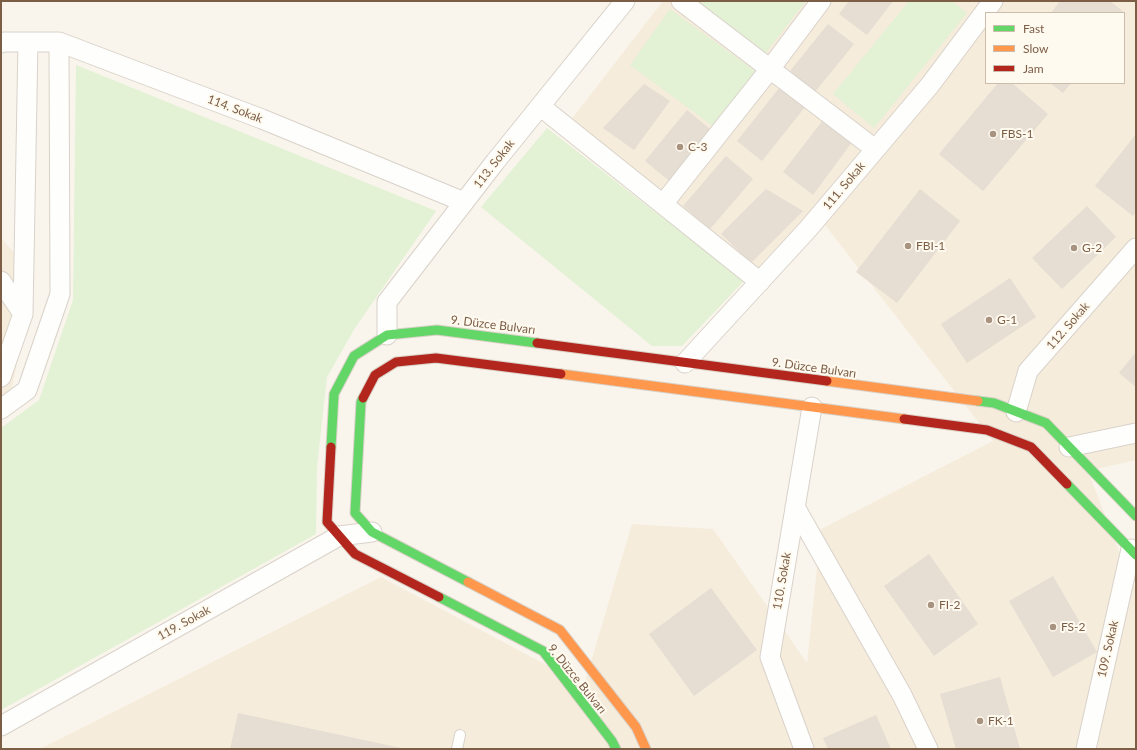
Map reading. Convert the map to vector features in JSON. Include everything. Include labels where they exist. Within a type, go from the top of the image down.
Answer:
[{"type":"main road","name":"9. Düzce Bulvarı","points":[[616,749],[612,741],[543,652],[355,554],[327,522],[334,394],[354,356],[387,335],[437,330],[994,403],[1046,424],[1134,511]]},
{"type":"main road","name":"9. Düzce Bulvarı","points":[[646,749],[636,727],[560,630],[372,532],[355,513],[361,402],[375,375],[396,362],[436,358],[987,430],[1030,447],[1133,552]]},
{"type":"street","name":"113. Sokak","points":[[387,335],[387,302],[464,202],[624,1]]},
{"type":"street","points":[[680,1],[875,149]]},
{"type":"street","points":[[663,204],[770,69],[821,1]]},
{"type":"street","name":"111. Sokak","points":[[685,363],[808,229],[930,85],[993,1]]},
{"type":"street","points":[[1,376],[23,314],[28,42]]},
{"type":"street","points":[[1,409],[27,390],[60,294],[60,42]]},
{"type":"street","name":"114. Sokak","points":[[1,43],[60,42],[262,119],[464,202]]},
{"type":"street","points":[[540,106],[760,282]]},
{"type":"street","name":"112. Sokak","points":[[1016,412],[1028,371],[1136,248]]},
{"type":"street","points":[[1,281],[23,314]]},
{"type":"street","name":"110. Sokak","points":[[804,749],[770,657],[812,407]]},
{"type":"street","points":[[1069,447],[1136,432]]},
{"type":"street","points":[[795,507],[902,695],[928,749]]},
{"type":"street","name":"119. Sokak","points":[[1,726],[339,536],[372,532]]},
{"type":"street","name":"109. Sokak","points":[[1086,749],[1133,552]]},
{"type":"lane","points":[[457,749],[460,735]]},
{"type":"shaded area","points":[[663,1],[1136,1],[1136,460],[1088,471],[1131,582],[1136,587],[1136,749],[40,749],[381,577],[584,685],[632,524],[713,529],[807,663],[821,529],[993,441],[817,215],[773,283],[570,121]]},
{"type":"shaded area","points":[[1,238],[35,276],[10,397],[1,403]]},
{"type":"green space","points":[[697,1],[806,1],[765,54]]},
{"type":"green space","points":[[909,1],[952,1],[967,13],[874,128],[833,94]]},
{"type":"green space","points":[[670,9],[755,71],[714,127],[630,65]]},
{"type":"green space","points":[[76,65],[436,211],[355,328],[327,377],[317,467],[316,534],[1,710],[1,428],[39,400],[73,300]]},
{"type":"green space","points":[[547,128],[744,281],[682,346],[652,346],[481,207]]},
{"type":"building","points":[[849,1],[893,1],[867,35],[839,14]]},
{"type":"building","points":[[1060,1],[1110,1],[1124,12],[1052,12]]},
{"type":"building","points":[[828,24],[854,44],[815,92],[790,71]]},
{"type":"building","points":[[644,84],[670,101],[634,150],[603,128]]},
{"type":"building","name":"FBS-1","points":[[997,84],[1013,84],[1048,114],[983,191],[939,154]]},
{"type":"building","points":[[1051,84],[1070,84],[1063,93]]},
{"type":"building","points":[[780,87],[805,107],[762,161],[737,141]]},
{"type":"building","name":"C-3","points":[[687,110],[715,133],[673,184],[645,161]]},
{"type":"building","points":[[823,120],[852,142],[813,195],[783,172]]},
{"type":"building","points":[[1136,134],[1136,212],[1133,216],[1095,186]]},
{"type":"building","points":[[726,156],[753,179],[710,229],[683,206]]},
{"type":"building","points":[[766,189],[803,211],[751,263],[721,234]]},
{"type":"building","name":"FBI-1","points":[[920,189],[960,221],[897,303],[856,272]]},
{"type":"building","name":"G-2","points":[[1087,206],[1116,237],[1062,289],[1032,258]]},
{"type":"building","name":"G-1","points":[[1010,278],[1036,317],[967,363],[941,324]]},
{"type":"building","points":[[1136,352],[1136,387],[1119,373]]},
{"type":"building","name":"FI-2","points":[[929,554],[978,624],[934,656],[884,586]]},
{"type":"building","name":"FS-2","points":[[1053,576],[1097,652],[1053,677],[1009,601]]},
{"type":"building","points":[[711,588],[757,650],[694,696],[649,634]]},
{"type":"building","name":"FK-1","points":[[1000,677],[1020,749],[956,749],[940,694]]},
{"type":"building","points":[[238,713],[401,748],[401,749],[230,749]]},
{"type":"building","points":[[876,715],[891,749],[828,749],[823,738]]},
{"type":"traffic: fast","points":[[331,447],[334,394],[354,356],[387,335],[437,330],[537,343]]},
{"type":"traffic: fast","points":[[363,398],[361,402],[355,513],[372,532],[468,582]]},
{"type":"traffic: fast","points":[[978,401],[994,403],[1046,423],[1136,516]]},
{"type":"traffic: fast","points":[[1067,484],[1136,555]]},
{"type":"traffic: fast","points":[[439,597],[543,651],[612,741],[616,749]]},
{"type":"traffic: slow","points":[[561,374],[904,419]]},
{"type":"traffic: slow","points":[[827,381],[978,401]]},
{"type":"traffic: slow","points":[[468,582],[560,630],[636,727],[646,749]]},
{"type":"traffic: jam","points":[[537,343],[827,381]]},
{"type":"traffic: jam","points":[[363,398],[375,375],[396,362],[436,358],[561,374]]},
{"type":"traffic: jam","points":[[904,419],[987,430],[1031,447],[1067,484]]},
{"type":"traffic: jam","points":[[331,447],[327,522],[355,554],[439,597]]},
{"type":"place","name":"FBS-1","points":[[993,134]]},
{"type":"place","name":"C-3","points":[[680,147]]},
{"type":"place","name":"FBI-1","points":[[908,246]]},
{"type":"place","name":"G-2","points":[[1074,248]]},
{"type":"place","name":"G-1","points":[[989,320]]},
{"type":"place","name":"FI-2","points":[[931,605]]},
{"type":"place","name":"FS-2","points":[[1053,627]]},
{"type":"place","name":"FK-1","points":[[980,721]]}]
